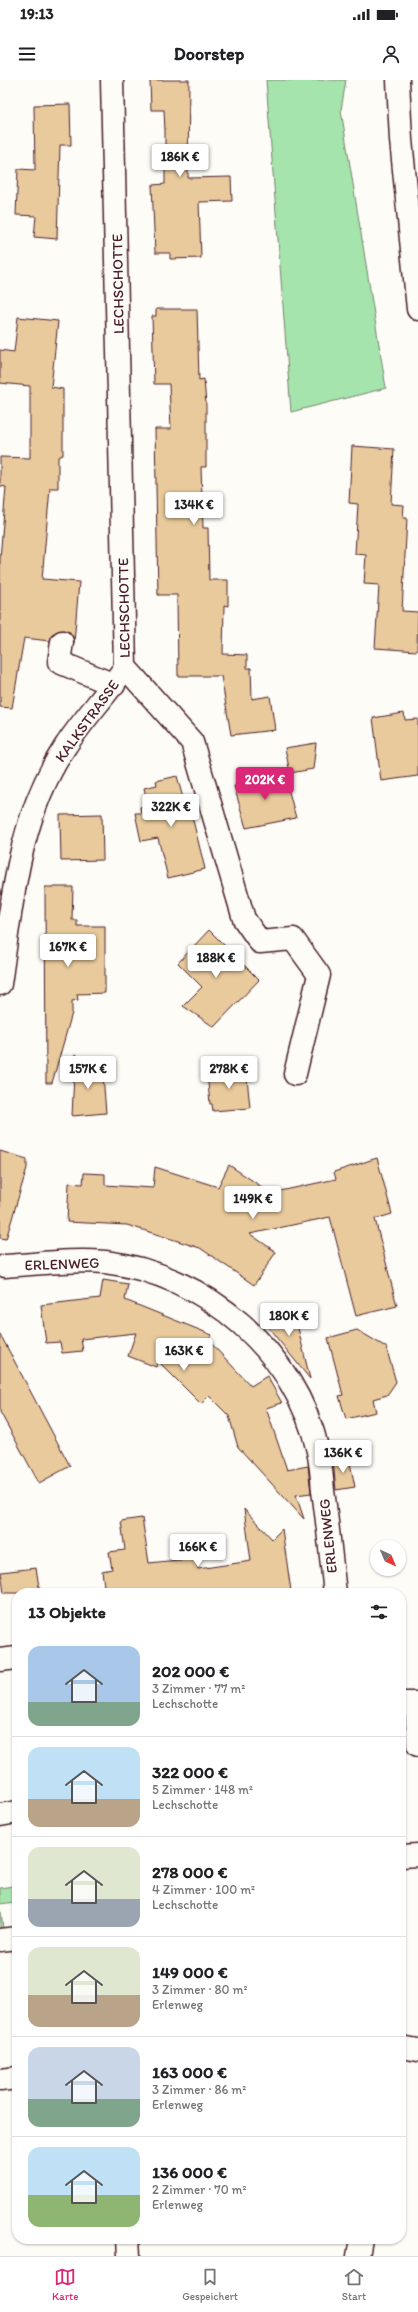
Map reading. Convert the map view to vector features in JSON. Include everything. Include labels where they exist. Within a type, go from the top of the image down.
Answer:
[{"type":"street","name":"LECHSCHOTTE","points":[[112,80],[120,676],[192,742],[244,920],[260,942],[293,939],[319,975],[295,1074]]},
{"type":"street","points":[[398,80],[401,140],[418,309]]},
{"type":"street","points":[[62,642],[59,662],[120,676]]},
{"type":"street","name":"KALKSTRASSE","points":[[0,984],[17,873],[28,824],[46,781],[64,747],[120,676]]},
{"type":"street","name":"ERLENWEG","points":[[5,1266],[69,1260],[106,1262],[141,1270],[180,1284],[209,1299],[236,1317],[252,1333],[289,1381],[307,1415],[318,1452],[334,1588]]},
{"type":"street","points":[[0,1660],[12,1659]]},
{"type":"street","points":[[406,1703],[416,1703],[418,1746]]},
{"type":"street","points":[[0,1814],[12,1813]]},
{"type":"street","points":[[406,1856],[418,1855]]},
{"type":"street","points":[[0,1940],[12,1939]]},
{"type":"street","points":[[406,2048],[418,2050]]},
{"type":"street","points":[[0,2080],[12,2079]]},
{"type":"street","points":[[128,2244],[129,2256]]},
{"type":"street","points":[[358,2256],[359,2244]]},
{"type":"green space","points":[[266,80],[346,80],[341,110],[386,388],[291,412]]},
{"type":"green space","points":[[12,1886],[12,1902],[0,1904],[0,1888]]},
{"type":"green space","points":[[0,1904],[3,1928],[12,1927],[12,1930],[0,1929]]},
{"type":"building","points":[[150,80],[189,80],[188,178],[231,177],[232,201],[199,202],[201,258],[170,259],[170,253],[155,253],[152,185],[165,184],[165,131],[164,110],[151,110]]},
{"type":"building","points":[[70,104],[71,145],[60,145],[57,239],[34,237],[36,216],[16,215],[18,169],[35,170],[34,105]]},
{"type":"building","points":[[156,309],[197,309],[199,380],[204,379],[206,405],[206,467],[201,467],[203,528],[208,528],[209,580],[228,580],[228,606],[224,605],[223,654],[247,655],[247,668],[251,668],[252,699],[270,696],[275,730],[231,735],[221,676],[178,676],[177,595],[158,595],[155,429],[171,429],[169,384],[154,384],[152,316],[156,316]]},
{"type":"building","points":[[18,317],[58,321],[51,387],[63,389],[63,455],[58,457],[58,488],[50,488],[42,579],[79,582],[74,643],[70,632],[63,630],[52,634],[50,641],[24,638],[12,708],[0,707],[0,559],[6,487],[0,486],[0,457],[30,458],[30,386],[0,383],[0,350],[14,352]]},
{"type":"building","points":[[352,446],[394,449],[391,504],[404,505],[403,518],[407,518],[402,611],[418,612],[417,651],[375,648],[379,585],[364,584],[366,555],[355,554],[358,504],[349,503]]},
{"type":"building","points":[[404,713],[405,720],[418,719],[418,776],[381,781],[373,718]]},
{"type":"building","points":[[316,743],[313,769],[290,773],[285,748]]},
{"type":"building","points":[[284,773],[296,818],[246,828],[234,786]]},
{"type":"building","points":[[177,776],[187,813],[191,812],[205,869],[168,878],[158,838],[141,841],[135,813],[141,813],[140,807],[148,805],[144,788],[157,785],[156,781]]},
{"type":"building","points":[[102,814],[103,860],[61,861],[60,815]]},
{"type":"building","points":[[45,887],[73,887],[72,920],[77,920],[77,926],[105,926],[105,993],[77,994],[78,1000],[72,1001],[72,1013],[52,1083],[46,1083]]},
{"type":"building","points":[[209,930],[259,980],[214,1027],[183,1006],[202,987],[178,963]]},
{"type":"building","points":[[75,1054],[103,1075],[106,1113],[72,1116]]},
{"type":"building","points":[[246,1068],[250,1108],[213,1111],[212,1104],[210,1104],[207,1072]]},
{"type":"building","points":[[0,1151],[27,1159],[27,1168],[6,1239],[0,1238]]},
{"type":"building","points":[[377,1158],[392,1214],[375,1219],[397,1306],[356,1316],[330,1217],[250,1234],[276,1252],[254,1285],[200,1248],[127,1225],[67,1222],[69,1183],[83,1184],[84,1173],[105,1174],[105,1185],[153,1188],[155,1167],[218,1187],[229,1165],[271,1193],[336,1179],[334,1172]]},
{"type":"building","points":[[103,1280],[128,1284],[125,1300],[212,1335],[208,1340],[251,1386],[267,1376],[282,1403],[266,1408],[287,1470],[308,1466],[311,1493],[296,1495],[304,1519],[238,1447],[229,1416],[209,1396],[201,1404],[158,1361],[156,1367],[128,1356],[136,1333],[81,1339],[83,1351],[62,1353],[60,1342],[46,1343],[41,1305],[100,1298]]},
{"type":"building","points":[[294,1311],[310,1379],[264,1322]]},
{"type":"building","points":[[357,1330],[386,1347],[396,1382],[387,1395],[373,1399],[376,1412],[346,1419],[339,1396],[343,1395],[328,1338]]},
{"type":"building","points":[[0,1334],[70,1466],[39,1483],[0,1412]]},
{"type":"building","points":[[349,1458],[355,1487],[336,1490],[333,1461]]},
{"type":"building","points":[[244,1509],[272,1539],[282,1529],[291,1588],[104,1588],[102,1571],[112,1569],[109,1552],[125,1550],[121,1521],[142,1518],[149,1563],[197,1558],[198,1569],[251,1561]]},
{"type":"building","points":[[36,1568],[39,1588],[12,1588],[12,1593],[4,1593],[1,1572]]}]
